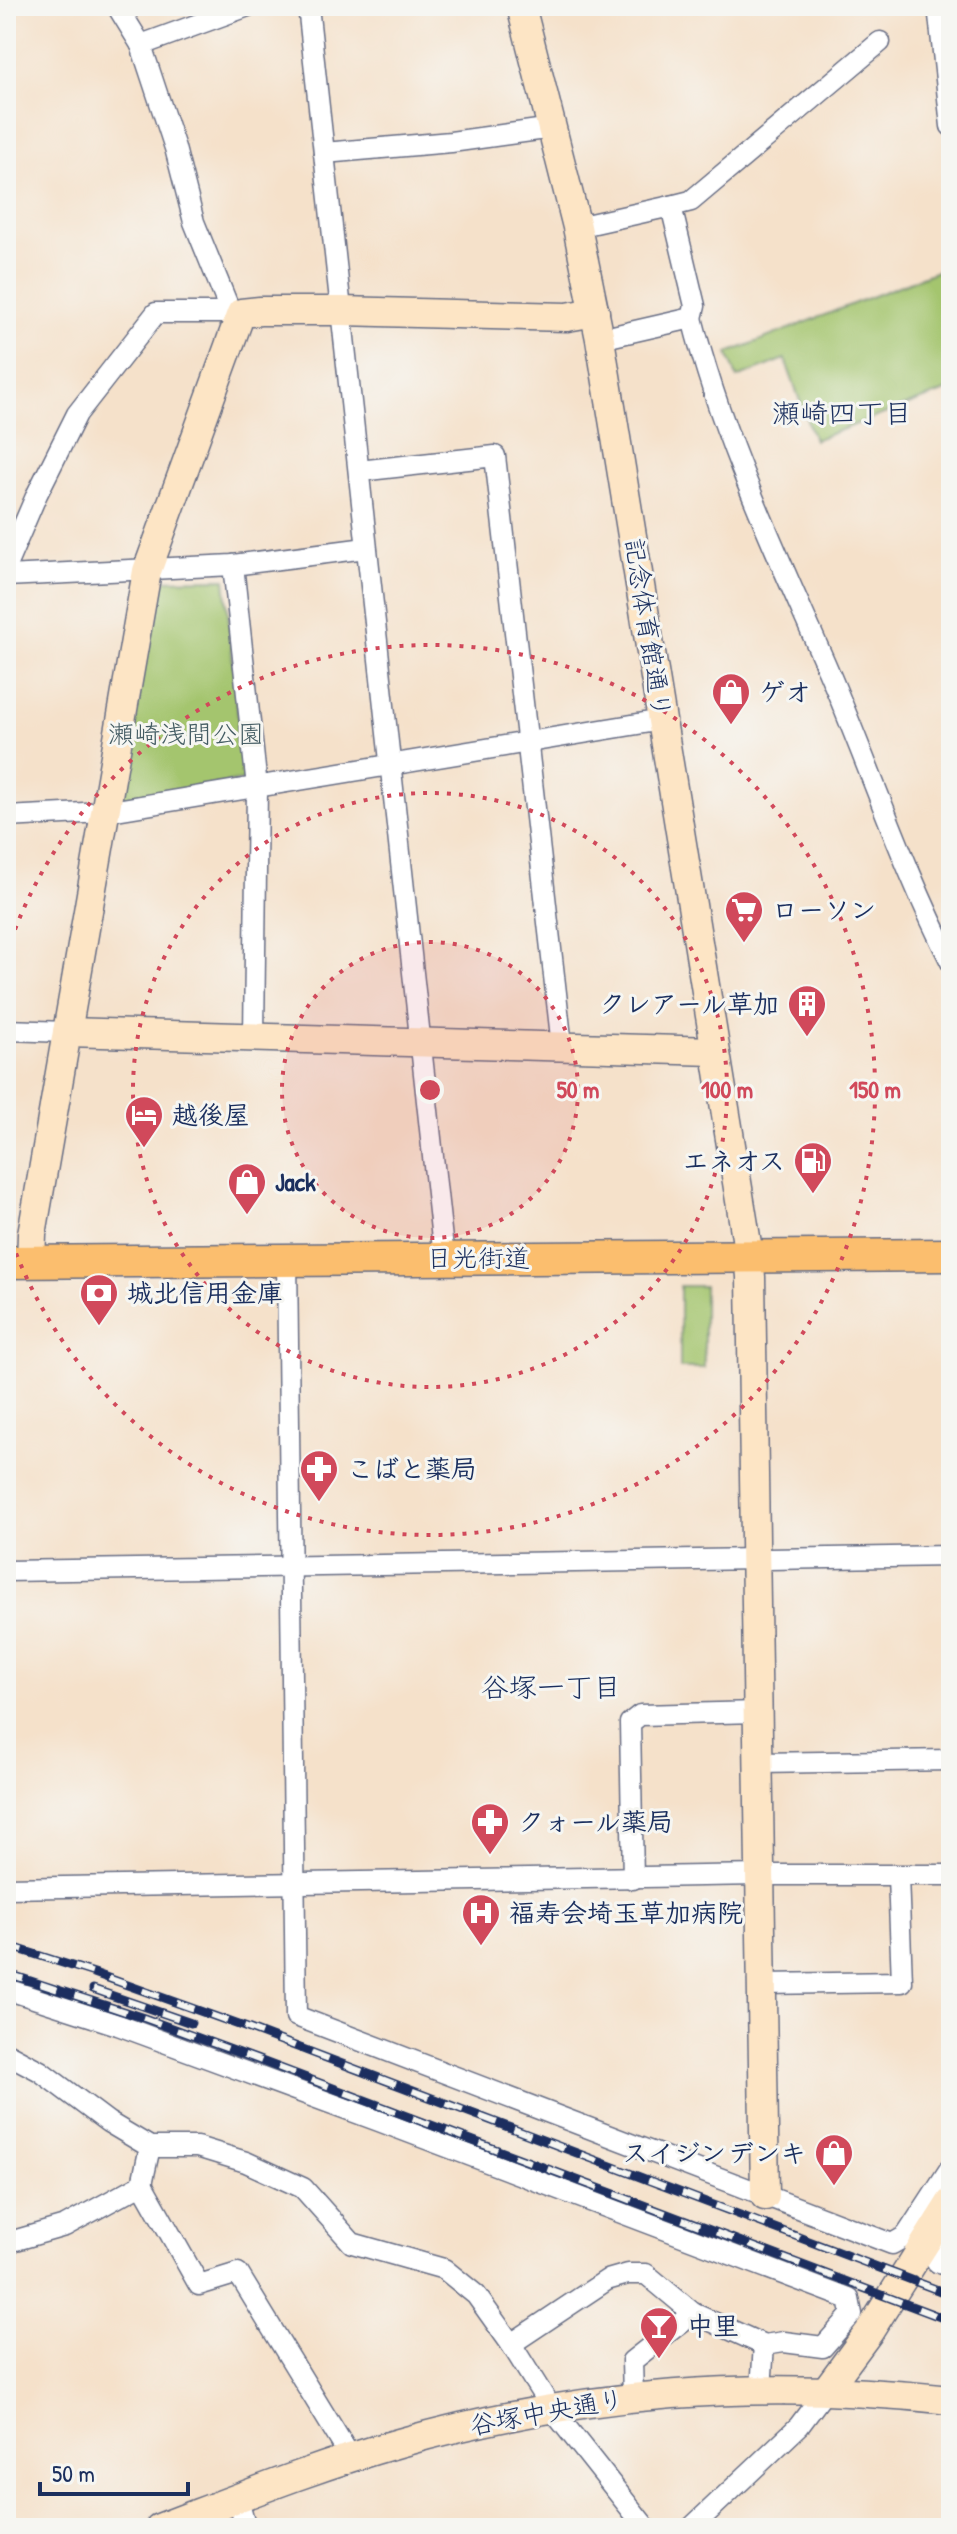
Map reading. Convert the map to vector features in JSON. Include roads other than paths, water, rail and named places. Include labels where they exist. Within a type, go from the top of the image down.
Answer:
[{"type":"main road","name":"日光街道","points":[[18,1262],[951,1255]]},
{"type":"street","points":[[18,1262],[32,1234],[147,571],[236,313],[194,222],[175,148],[141,45],[117,6]]},
{"type":"street","points":[[141,45],[248,6]]},
{"type":"street","points":[[308,6],[444,1258]]},
{"type":"street","name":"記念体育館通り","points":[[521,6],[577,227],[598,326],[749,1256],[757,1558],[765,2196]]},
{"type":"street","points":[[938,6],[951,126]]},
{"type":"street","points":[[577,227],[691,201],[880,42]]},
{"type":"street","points":[[324,153],[451,142],[553,128]]},
{"type":"street","points":[[671,206],[695,306],[692,318],[705,369],[753,499],[829,673],[924,909],[951,962]]},
{"type":"street","points":[[6,566],[77,414],[156,313],[342,311],[567,317],[598,326],[692,318]]},
{"type":"street","points":[[359,471],[495,456],[562,1046]]},
{"type":"street","points":[[6,576],[233,565],[366,548]]},
{"type":"street","points":[[233,565],[257,787],[254,1037]]},
{"type":"street","points":[[6,817],[104,812],[662,720]]},
{"type":"street","points":[[6,1030],[714,1051]]},
{"type":"street","points":[[287,1259],[296,2016],[892,2244],[906,2236],[951,2167]]},
{"type":"street","points":[[6,1571],[951,1556]]},
{"type":"street","points":[[633,1879],[630,1723],[640,1715],[758,1712]]},
{"type":"street","points":[[759,1763],[951,1760]]},
{"type":"street","points":[[6,1888],[761,1875],[951,1875]]},
{"type":"street","points":[[763,1984],[902,1982],[898,1876]]},
{"type":"street","points":[[6,1989],[118,2025],[350,2110],[849,2299],[852,2314],[823,2347],[784,2342],[764,2345],[693,2313],[646,2274],[628,2274],[607,2280],[511,2344]]},
{"type":"street","points":[[6,2053],[40,2071],[108,2122],[150,2147],[197,2147],[246,2162],[303,2188],[352,2243],[444,2269],[476,2295],[551,2408],[646,2528]]},
{"type":"street","points":[[150,2147],[142,2184],[199,2285],[238,2273],[351,2458]]},
{"type":"street","points":[[6,2243],[65,2226],[142,2184]]},
{"type":"street","points":[[691,2528],[799,2426],[869,2332],[951,2202]]},
{"type":"street","points":[[951,2236],[937,2262],[951,2267]]},
{"type":"street","points":[[633,2396],[632,2361],[693,2313]]},
{"type":"street","points":[[761,2389],[764,2345]]},
{"type":"street","name":"谷塚中央通り","points":[[159,2528],[351,2458],[465,2426],[551,2408],[633,2396],[761,2389],[889,2393],[951,2400]]},
{"type":"street","points":[[238,2499],[246,2528]]},
{"type":"railway","points":[[6,1945],[250,2029],[951,2295]]},
{"type":"railway","points":[[6,1973],[256,2059],[951,2321]]},
{"type":"railway","points":[[93,1989],[191,2023]]},
{"type":"place","name":"ゲオ","points":[[731,726]]},
{"type":"place","name":"ローソン","points":[[744,944]]},
{"type":"place","name":"クレアール草加","points":[[807,1038]]},
{"type":"place","name":"越後屋","points":[[144,1149]]},
{"type":"place","name":"エネオス","points":[[813,1195]]},
{"type":"place","name":"Jack","points":[[247,1216]]},
{"type":"place","name":"城北信用金庫","points":[[99,1327]]},
{"type":"place","name":"こばと薬局","points":[[319,1503]]},
{"type":"place","name":"クォール薬局","points":[[490,1856]]},
{"type":"place","name":"福寿会埼玉草加病院","points":[[481,1947]]},
{"type":"place","name":"スイジンデンキ","points":[[834,2187]]},
{"type":"place","name":"中里","points":[[659,2360]]},
{"type":"district","name":"瀬崎四丁目","points":[[842,413]]},
{"type":"district","name":"谷塚一丁目","points":[[551,1687]]},
{"type":"park label","name":"瀬崎浅間公園","points":[[186,734]]}]
